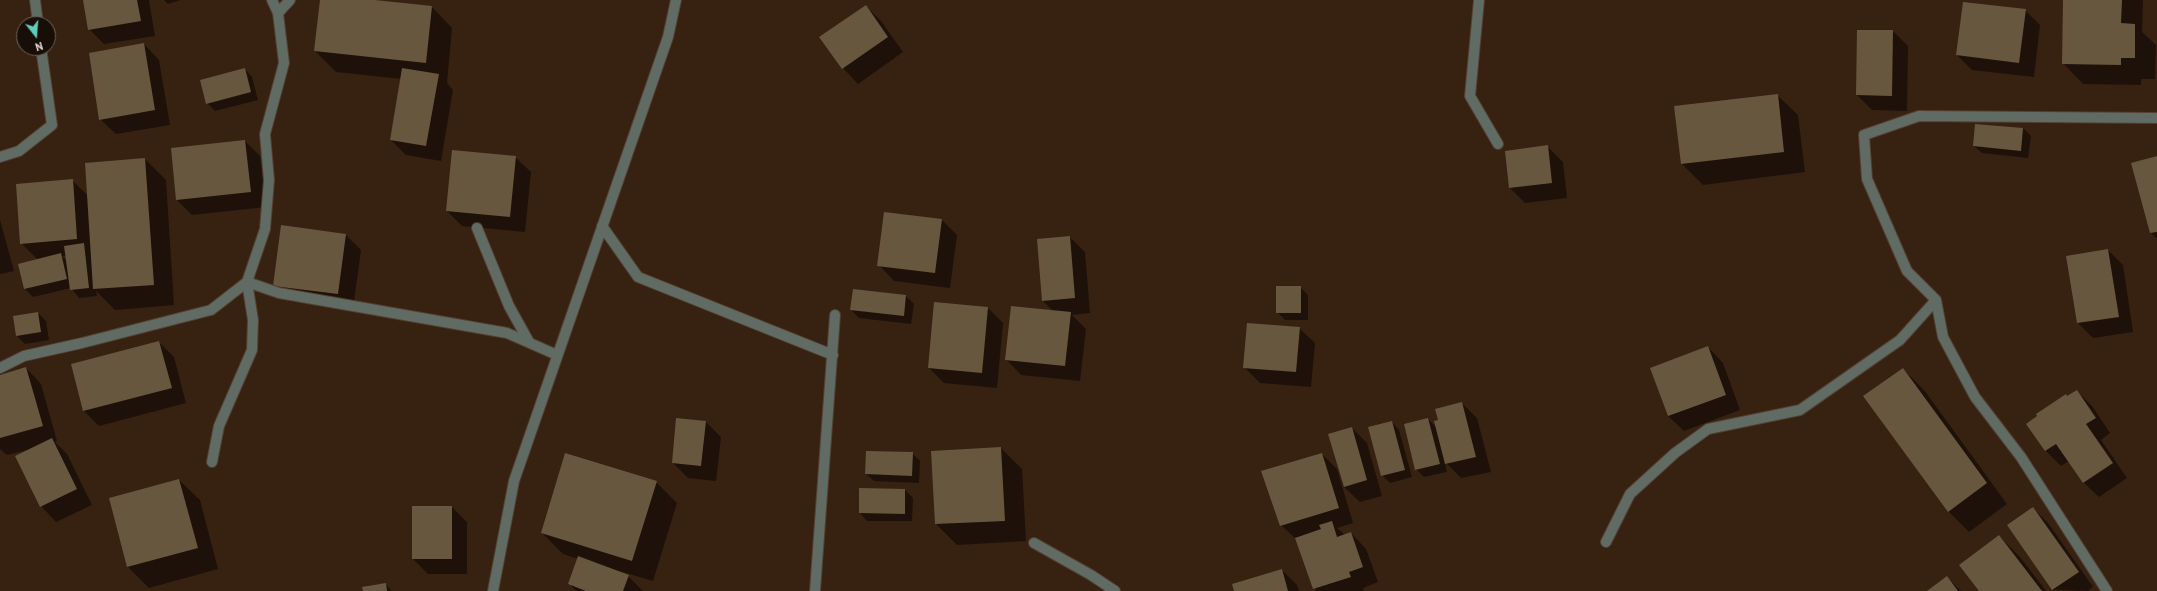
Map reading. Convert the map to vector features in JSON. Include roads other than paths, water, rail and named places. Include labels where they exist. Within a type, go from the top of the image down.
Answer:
[{"type":"street","points":[[35,0],[37,16]]},
{"type":"street","points":[[212,462],[219,426],[252,350],[253,320],[247,282],[265,229],[269,180],[265,134],[284,63],[278,13],[272,0]]},
{"type":"street","points":[[278,13],[290,0]]},
{"type":"street","points":[[493,591],[514,481],[668,37],[676,0]]},
{"type":"street","points":[[1479,0],[1470,96],[1498,144]]},
{"type":"street","points":[[0,156],[19,151],[52,125],[42,56]]},
{"type":"street","points":[[2108,591],[2022,457],[1975,397],[1943,337],[1936,300],[1908,271],[1867,179],[1864,135],[1918,116],[2157,118]]},
{"type":"street","points":[[602,226],[638,277],[833,356]]},
{"type":"street","points":[[477,228],[510,306],[530,342]]},
{"type":"street","points":[[247,282],[279,293],[507,333],[557,355]]},
{"type":"street","points":[[0,368],[24,356],[82,344],[211,310],[247,282]]},
{"type":"street","points":[[1606,542],[1630,494],[1675,453],[1708,430],[1800,410],[1900,340],[1936,300]]},
{"type":"street","points":[[815,591],[835,316]]},
{"type":"street","points":[[1034,543],[1091,575],[1115,591]]}]
